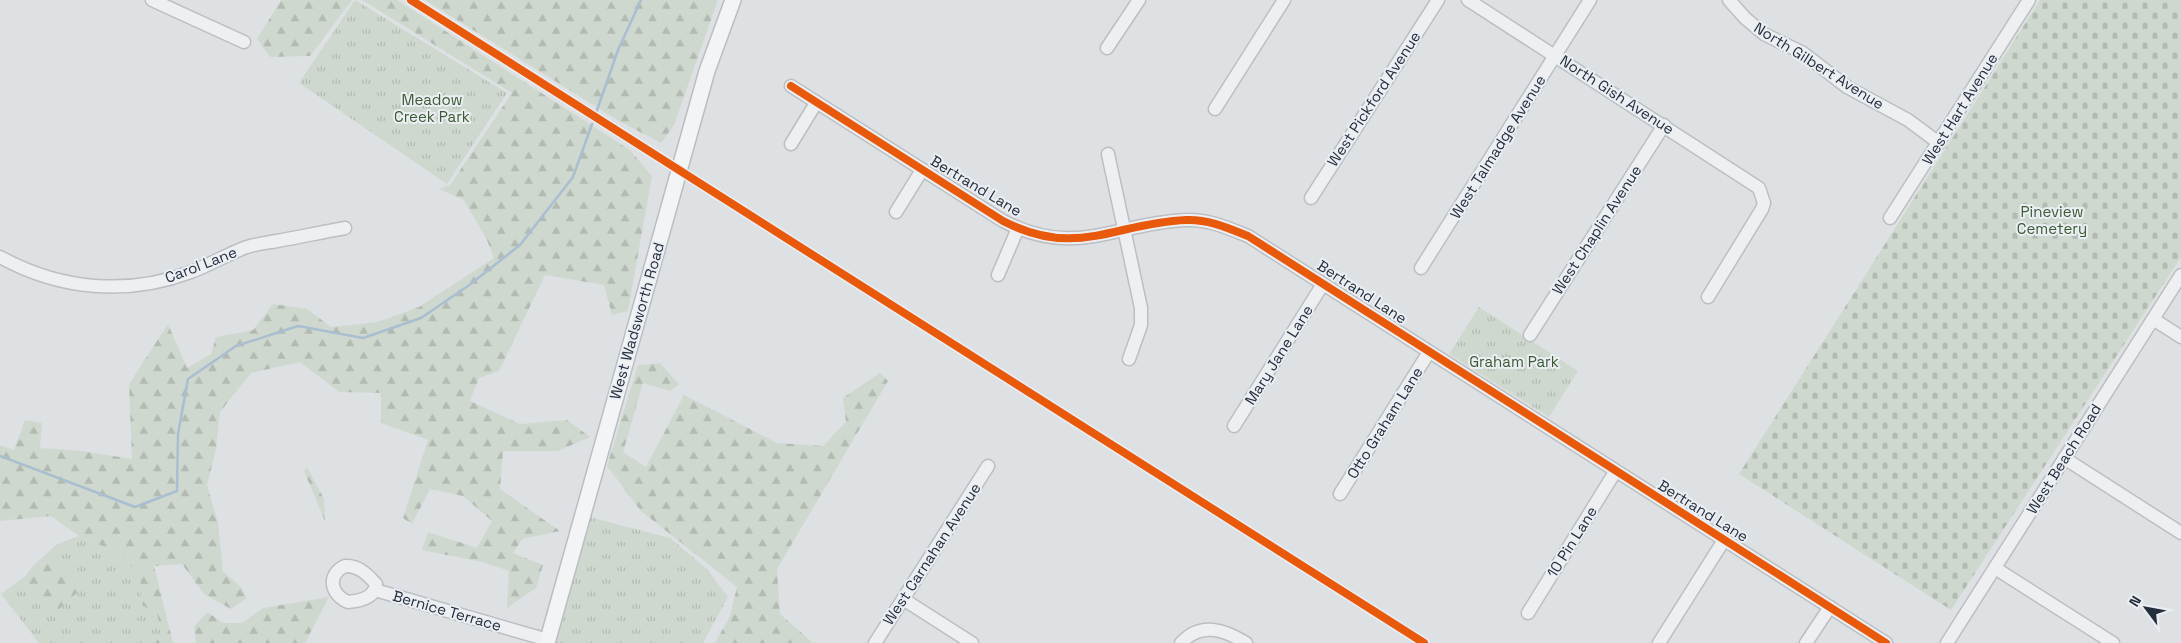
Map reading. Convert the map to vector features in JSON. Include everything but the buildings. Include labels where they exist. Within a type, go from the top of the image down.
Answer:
[{"type":"main road","name":"West Wadsworth Road","points":[[548,642],[707,71],[733,0]]},
{"type":"street","points":[[152,0],[244,42]]},
{"type":"street","points":[[1108,48],[1139,0]]},
{"type":"street","points":[[1215,109],[1284,0]]},
{"type":"street","name":"West Pickford Avenue","points":[[1311,198],[1438,0]]},
{"type":"street","name":"North Gish Avenue","points":[[1468,0],[1760,188],[1764,203],[1762,210],[1708,296]]},
{"type":"street","name":"West Talmadge Avenue","points":[[1421,268],[1590,0]]},
{"type":"street","name":"North Gilbert Avenue","points":[[1729,0],[1750,23],[1764,34],[1803,53],[1847,87],[1908,120],[1939,143]]},
{"type":"street","name":"West Hart Avenue","points":[[1890,218],[2029,0]]},
{"type":"street","name":"Bertrand Lane","points":[[791,86],[922,170],[1018,228],[1052,238],[1098,237],[1125,230],[1186,220],[1203,221],[1248,236],[1886,643]]},
{"type":"street","points":[[791,144],[816,102]]},
{"type":"street","name":"West Chaplin Avenue","points":[[1530,335],[1664,125]]},
{"type":"street","points":[[1108,154],[1141,308],[1141,326],[1129,359]]},
{"type":"street","points":[[896,212],[922,170]]},
{"type":"street","name":"Carol Lane","points":[[0,257],[39,275],[60,281],[88,286],[140,285],[193,271],[245,248],[345,228]]},
{"type":"street","points":[[998,275],[1018,228]]},
{"type":"street","name":"West Beach Road","points":[[1947,643],[2181,276]]},
{"type":"street","name":"Mary Jane Lane","points":[[1234,426],[1323,284]]},
{"type":"street","points":[[2153,319],[2181,337]]},
{"type":"street","name":"Otto Graham Lane","points":[[1340,494],[1429,352]]},
{"type":"street","points":[[2064,458],[2181,533]]},
{"type":"street","name":"West Carnahan Avenue","points":[[875,643],[988,466]]},
{"type":"street","name":"10 Pin Lane","points":[[1528,613],[1616,472]]},
{"type":"street","points":[[1659,643],[1724,540]]},
{"type":"street","points":[[1995,568],[2113,643]]},
{"type":"street","name":"Bernice Terrace","points":[[375,590],[548,642]]},
{"type":"street","points":[[903,599],[972,643]]},
{"type":"street","points":[[1806,643],[1830,607]]},
{"type":"street","points":[[1181,643],[1185,638],[1204,631],[1220,629],[1246,643]]},
{"type":"green space","points":[[281,0],[352,0],[310,56],[270,57],[257,39]]},
{"type":"green space","name":"Meadow Creek Park","points":[[355,0],[507,93],[447,184],[299,83]]},
{"type":"green space","points":[[362,0],[397,0],[630,150],[652,176],[628,311],[612,315],[604,285],[545,275],[499,371],[479,378],[470,401],[520,424],[567,420],[590,437],[558,451],[503,451],[500,489],[560,531],[522,539],[513,553],[543,565],[536,588],[507,608],[509,571],[482,562],[422,550],[428,532],[477,548],[492,521],[463,496],[430,489],[412,524],[403,518],[428,440],[381,423],[381,393],[339,392],[300,362],[251,373],[220,412],[216,449],[207,485],[218,523],[223,571],[241,587],[247,598],[231,609],[204,594],[182,564],[154,566],[173,643],[155,643],[162,634],[157,614],[142,605],[140,576],[119,553],[79,536],[51,516],[0,521],[0,445],[14,450],[25,420],[42,423],[40,448],[82,451],[132,459],[129,384],[168,324],[187,368],[211,354],[216,337],[253,330],[273,304],[307,309],[331,327],[378,322],[419,307],[494,258],[487,240],[464,200],[439,189],[450,185],[512,93]]},
{"type":"green space","points":[[425,0],[718,0],[674,125],[661,143],[619,121]]},
{"type":"green space","name":"Pineview Cemetery","points":[[2040,0],[2181,0],[2181,257],[1951,610],[1739,474]]},
{"type":"green space","name":"Graham Park","points":[[1479,307],[1578,371],[1549,417],[1449,354]]},
{"type":"green space","points":[[660,363],[679,384],[670,391],[643,383],[623,452],[646,467],[684,395],[777,443],[823,446],[846,422],[843,398],[880,373],[888,381],[777,569],[780,614],[813,643],[715,643],[730,616],[737,587],[641,511],[607,466],[638,365]]},
{"type":"green space","points":[[307,467],[324,499],[325,521],[304,471]]},
{"type":"green space","points":[[589,517],[670,538],[707,569],[728,597],[703,643],[553,643]]},
{"type":"green space","points":[[79,536],[119,553],[140,576],[142,605],[157,614],[162,634],[155,643],[39,643],[1,594],[25,576],[26,594],[58,563],[35,564],[57,544]]},
{"type":"green space","points":[[58,563],[75,573],[82,588],[58,610],[26,594],[25,576],[35,564]]},
{"type":"green space","points":[[329,597],[305,643],[196,643],[194,627],[207,612],[223,623],[242,623],[263,608]]},
{"type":"waterway","points":[[596,113],[618,50],[641,0]]},
{"type":"waterway","points":[[0,456],[135,507],[177,491],[178,434],[188,379],[236,346],[298,326],[363,338],[421,318],[468,286],[520,245],[573,177],[592,124]]},
{"type":"cycle path","points":[[411,0],[1424,643]]},
{"type":"cycle path","points":[[791,86],[1003,221],[1029,232],[1053,237],[1074,238],[1095,236],[1160,222],[1194,220],[1218,225],[1248,236],[1886,643]]}]
